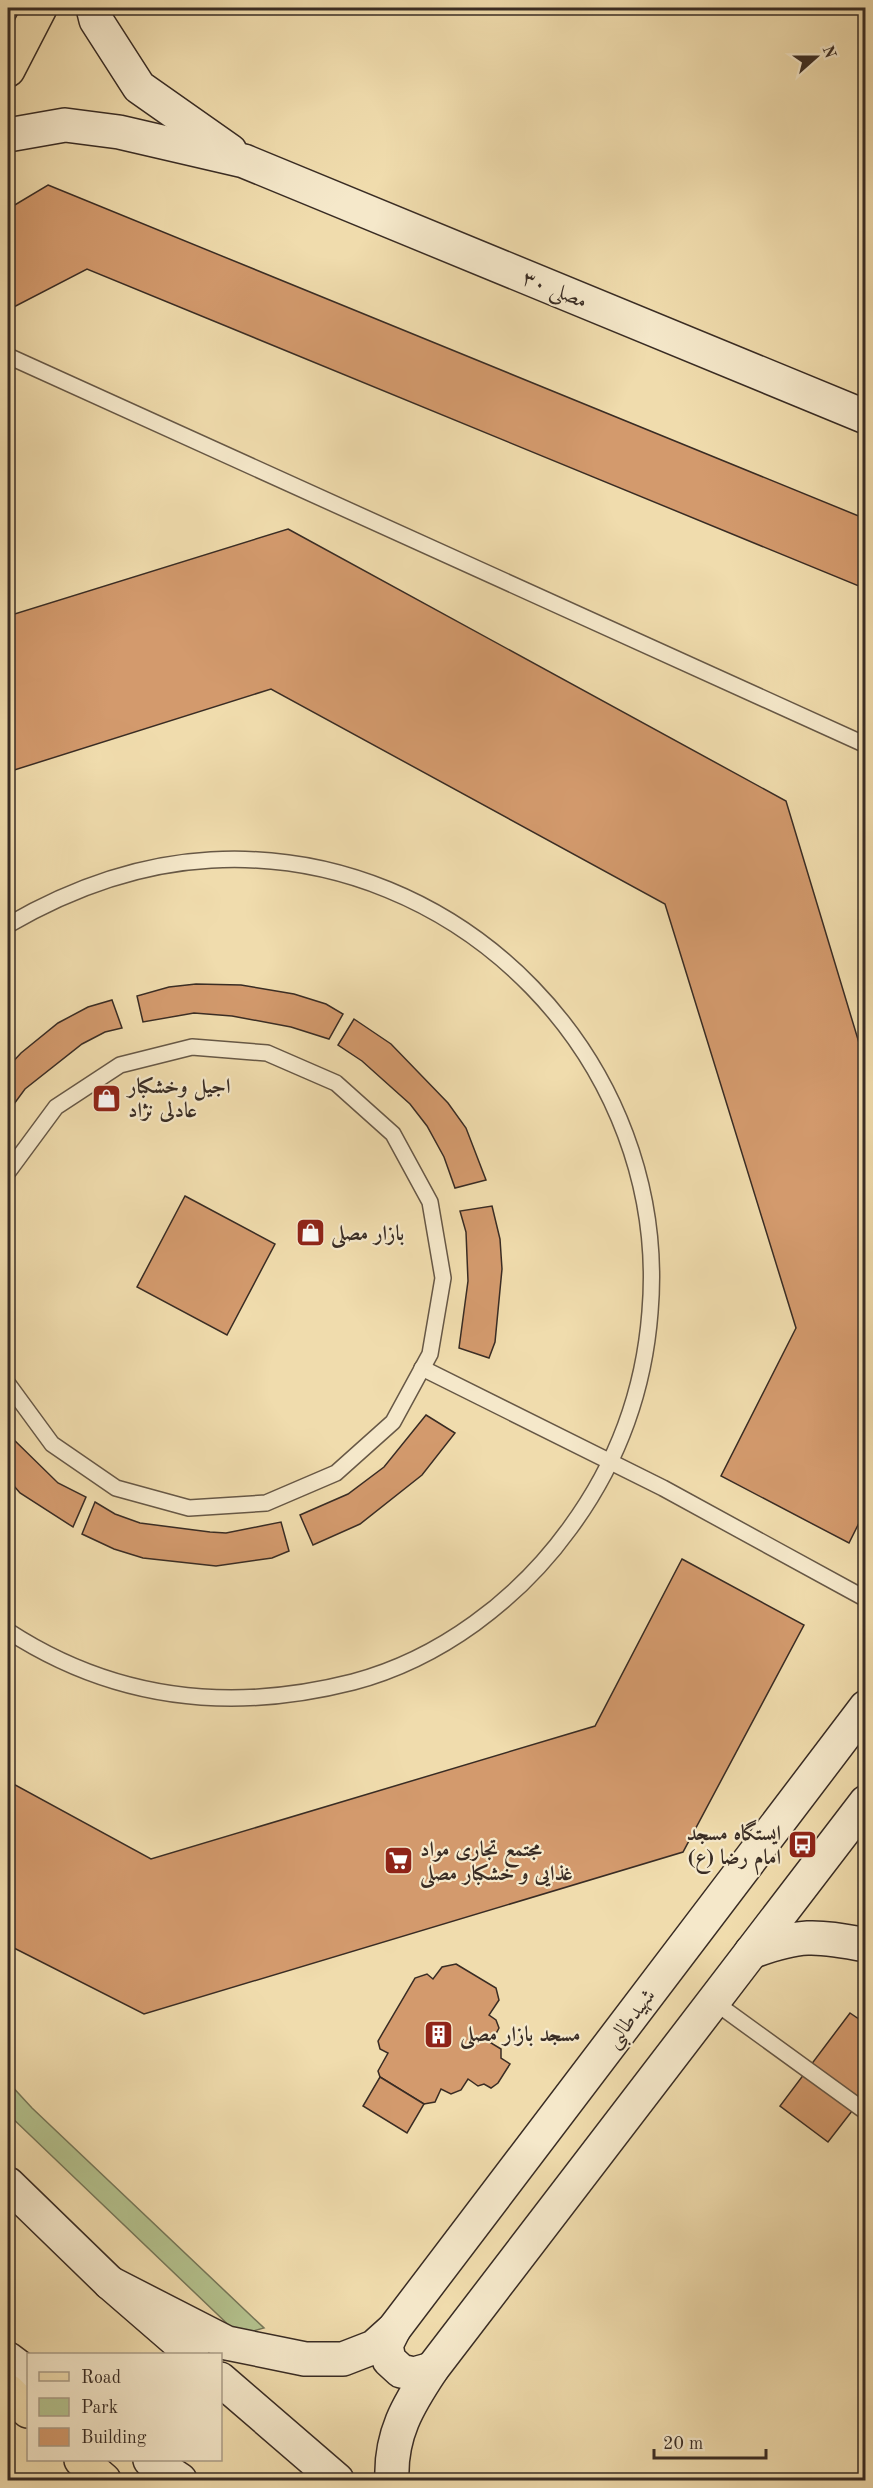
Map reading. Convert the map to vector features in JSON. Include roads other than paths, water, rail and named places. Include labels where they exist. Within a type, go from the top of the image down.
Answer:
[{"type":"main road","points":[[8,70],[40,8]]},
{"type":"main road","points":[[8,2391],[27,2410]]},
{"type":"main road","points":[[82,2461],[104,2481]]},
{"type":"street","points":[[93,8],[96,20],[139,87],[244,161]]},
{"type":"street","points":[[8,135],[65,125],[119,132],[244,161]]},
{"type":"street","name":"مصلی ۳۰","points":[[244,161],[866,417]]},
{"type":"street","name":"شهیدطالبی","points":[[394,2329],[866,1707]]},
{"type":"street","points":[[392,2481],[391,2458],[405,2410],[432,2368],[866,1802]]},
{"type":"street","points":[[751,1952],[787,1939],[824,1937],[866,1944]]},
{"type":"street","points":[[8,2184],[110,2283],[190,2353]]},
{"type":"street","points":[[110,2283],[227,2343],[304,2359],[343,2359],[374,2347],[394,2329]]},
{"type":"street","points":[[394,2329],[386,2345],[389,2360],[400,2371],[414,2374],[432,2368]]},
{"type":"street","points":[[8,2359],[27,2373]]},
{"type":"street","points":[[222,2381],[337,2481]]},
{"type":"street","points":[[151,2461],[180,2481]]},
{"type":"lane","points":[[8,356],[866,746]]},
{"type":"lane","points":[[8,926],[48,902],[90,885],[156,866],[213,860],[269,861],[326,870],[381,886],[422,906],[481,941],[525,978],[563,1021],[596,1068],[621,1120],[639,1174],[650,1231],[652,1288],[647,1345],[635,1401],[610,1463],[588,1505],[554,1551],[514,1592],[459,1633],[420,1656],[367,1678],[312,1692],[266,1698],[198,1698],[141,1689],[87,1672],[34,1648],[8,1631]]},
{"type":"lane","points":[[8,1172],[13,1151],[56,1107],[120,1065],[192,1047],[267,1053],[336,1083],[393,1134],[430,1202],[443,1278],[430,1354],[393,1422],[336,1473],[266,1503],[189,1508],[116,1488],[52,1444],[8,1384]]},
{"type":"lane","points":[[422,1368],[695,1505],[866,1599]]},
{"type":"lane","points":[[713,2001],[866,2112]]},
{"type":"place","name":"اجیل وخشکبار عادلی نژاد","points":[[107,1098]]},
{"type":"place","name":"بازار مصلى","points":[[310,1233]]},
{"type":"place","name":"ایستگاه مسجد امام رضا (ع)","points":[[802,1845]]},
{"type":"place","name":"مجتمع تجاری مواد غذایی و خشکبار مصلی","points":[[399,1861]]},
{"type":"place","name":"مسجد بازار مصلی","points":[[439,2034]]}]
